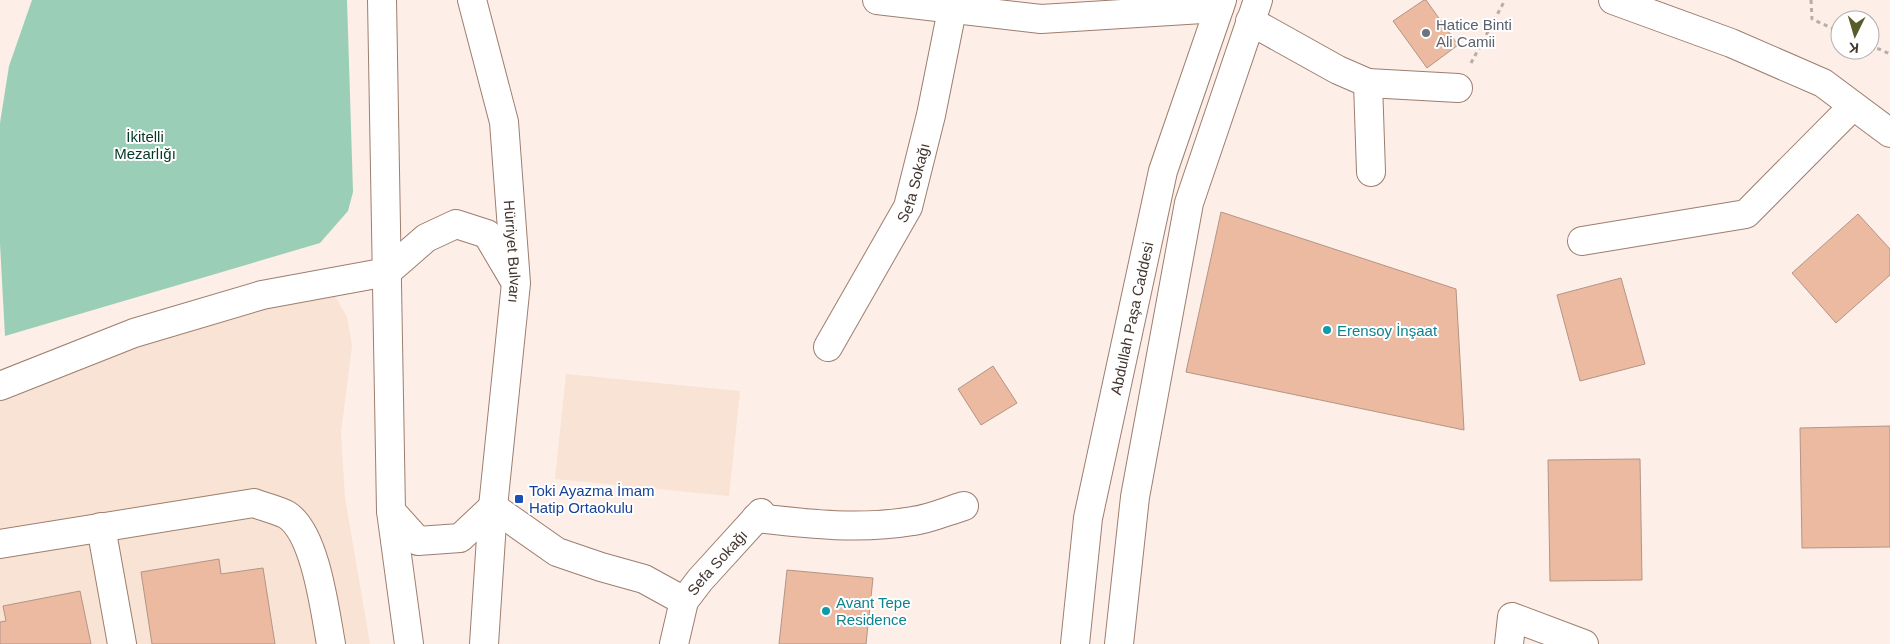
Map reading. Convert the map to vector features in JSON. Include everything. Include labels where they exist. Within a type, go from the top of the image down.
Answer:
[{"type":"main road","points":[[382,0],[391,511],[409,644]]},
{"type":"main road","name":"Hürriyet Bulvarı","points":[[472,0],[504,122],[516,283],[493,507],[484,644]]},
{"type":"main road","points":[[877,0],[953,4],[1041,19],[1220,4]]},
{"type":"main road","points":[[1614,0],[1740,46],[1823,83],[1890,133]]},
{"type":"main road","name":"Sefa Sokağı","points":[[828,347],[908,207],[931,115],[953,4]]},
{"type":"main road","name":"Abdullah Paşa Caddesi","points":[[1075,644],[1088,518],[1163,171],[1220,4]]},
{"type":"main road","points":[[1119,644],[1135,497],[1189,203],[1254,11],[1338,70],[1368,83],[1458,88]]},
{"type":"main road","points":[[1368,83],[1372,172]]},
{"type":"main road","points":[[1582,241],[1746,214],[1853,106]]},
{"type":"main road","points":[[0,386],[134,332],[262,295],[387,272],[426,238],[456,224],[487,234],[516,283]]},
{"type":"main road","points":[[0,544],[254,503],[287,516],[302,532],[314,563],[330,644]]},
{"type":"main road","name":"Sefa Sokağı","points":[[674,644],[684,601],[700,580],[758,516],[814,524],[868,527],[914,521],[964,506]]},
{"type":"main road","points":[[391,511],[418,542],[460,538],[493,507],[557,552],[600,567],[644,579],[684,601]]},
{"type":"main road","points":[[101,527],[122,644]]},
{"type":"main road","points":[[1509,644],[1512,617],[1584,644]]},
{"type":"path","points":[[1458,88],[1505,0]]},
{"type":"path","points":[[1811,0],[1812,19],[1830,27]]},
{"type":"shaded area","points":[[331,289],[347,317],[352,346],[341,432],[345,498],[370,644],[0,644],[0,399],[139,337]]},
{"type":"shaded area","points":[[566,374],[740,391],[729,496],[555,479]]},
{"type":"green space","name":"İkitelli Mezarlığı","points":[[32,0],[347,0],[353,192],[348,211],[320,243],[5,336],[0,244],[0,123],[9,66]]},
{"type":"building","name":"Hatice Binti Ali Camii","points":[[1426,0],[1458,45],[1427,68],[1393,21]]},
{"type":"building","name":"Erensoy İnşaat","points":[[1221,212],[1456,289],[1464,430],[1186,372]]},
{"type":"building","points":[[1858,214],[1890,249],[1890,275],[1836,323],[1792,273]]},
{"type":"building","points":[[1621,278],[1645,364],[1580,381],[1557,295]]},
{"type":"building","points":[[993,366],[1017,403],[981,425],[958,389]]},
{"type":"building","points":[[1890,426],[1890,547],[1802,548],[1800,428]]},
{"type":"building","points":[[1640,459],[1642,580],[1550,581],[1548,460]]},
{"type":"building","points":[[219,559],[221,574],[263,568],[275,644],[152,644],[141,572]]},
{"type":"building","name":"Avant Tepe Residence","points":[[787,570],[873,578],[866,644],[779,644]]},
{"type":"building","points":[[80,591],[91,644],[0,644],[0,622],[6,621],[3,606]]},
{"type":"place","name":"Hatice Binti Ali Camii","points":[[1426,33]]},
{"type":"place","name":"Erensoy İnşaat","points":[[1327,330]]},
{"type":"place","name":"Toki Ayazma İmam Hatip Ortaokulu","points":[[519,499]]},
{"type":"place","name":"Avant Tepe Residence","points":[[826,611]]}]
